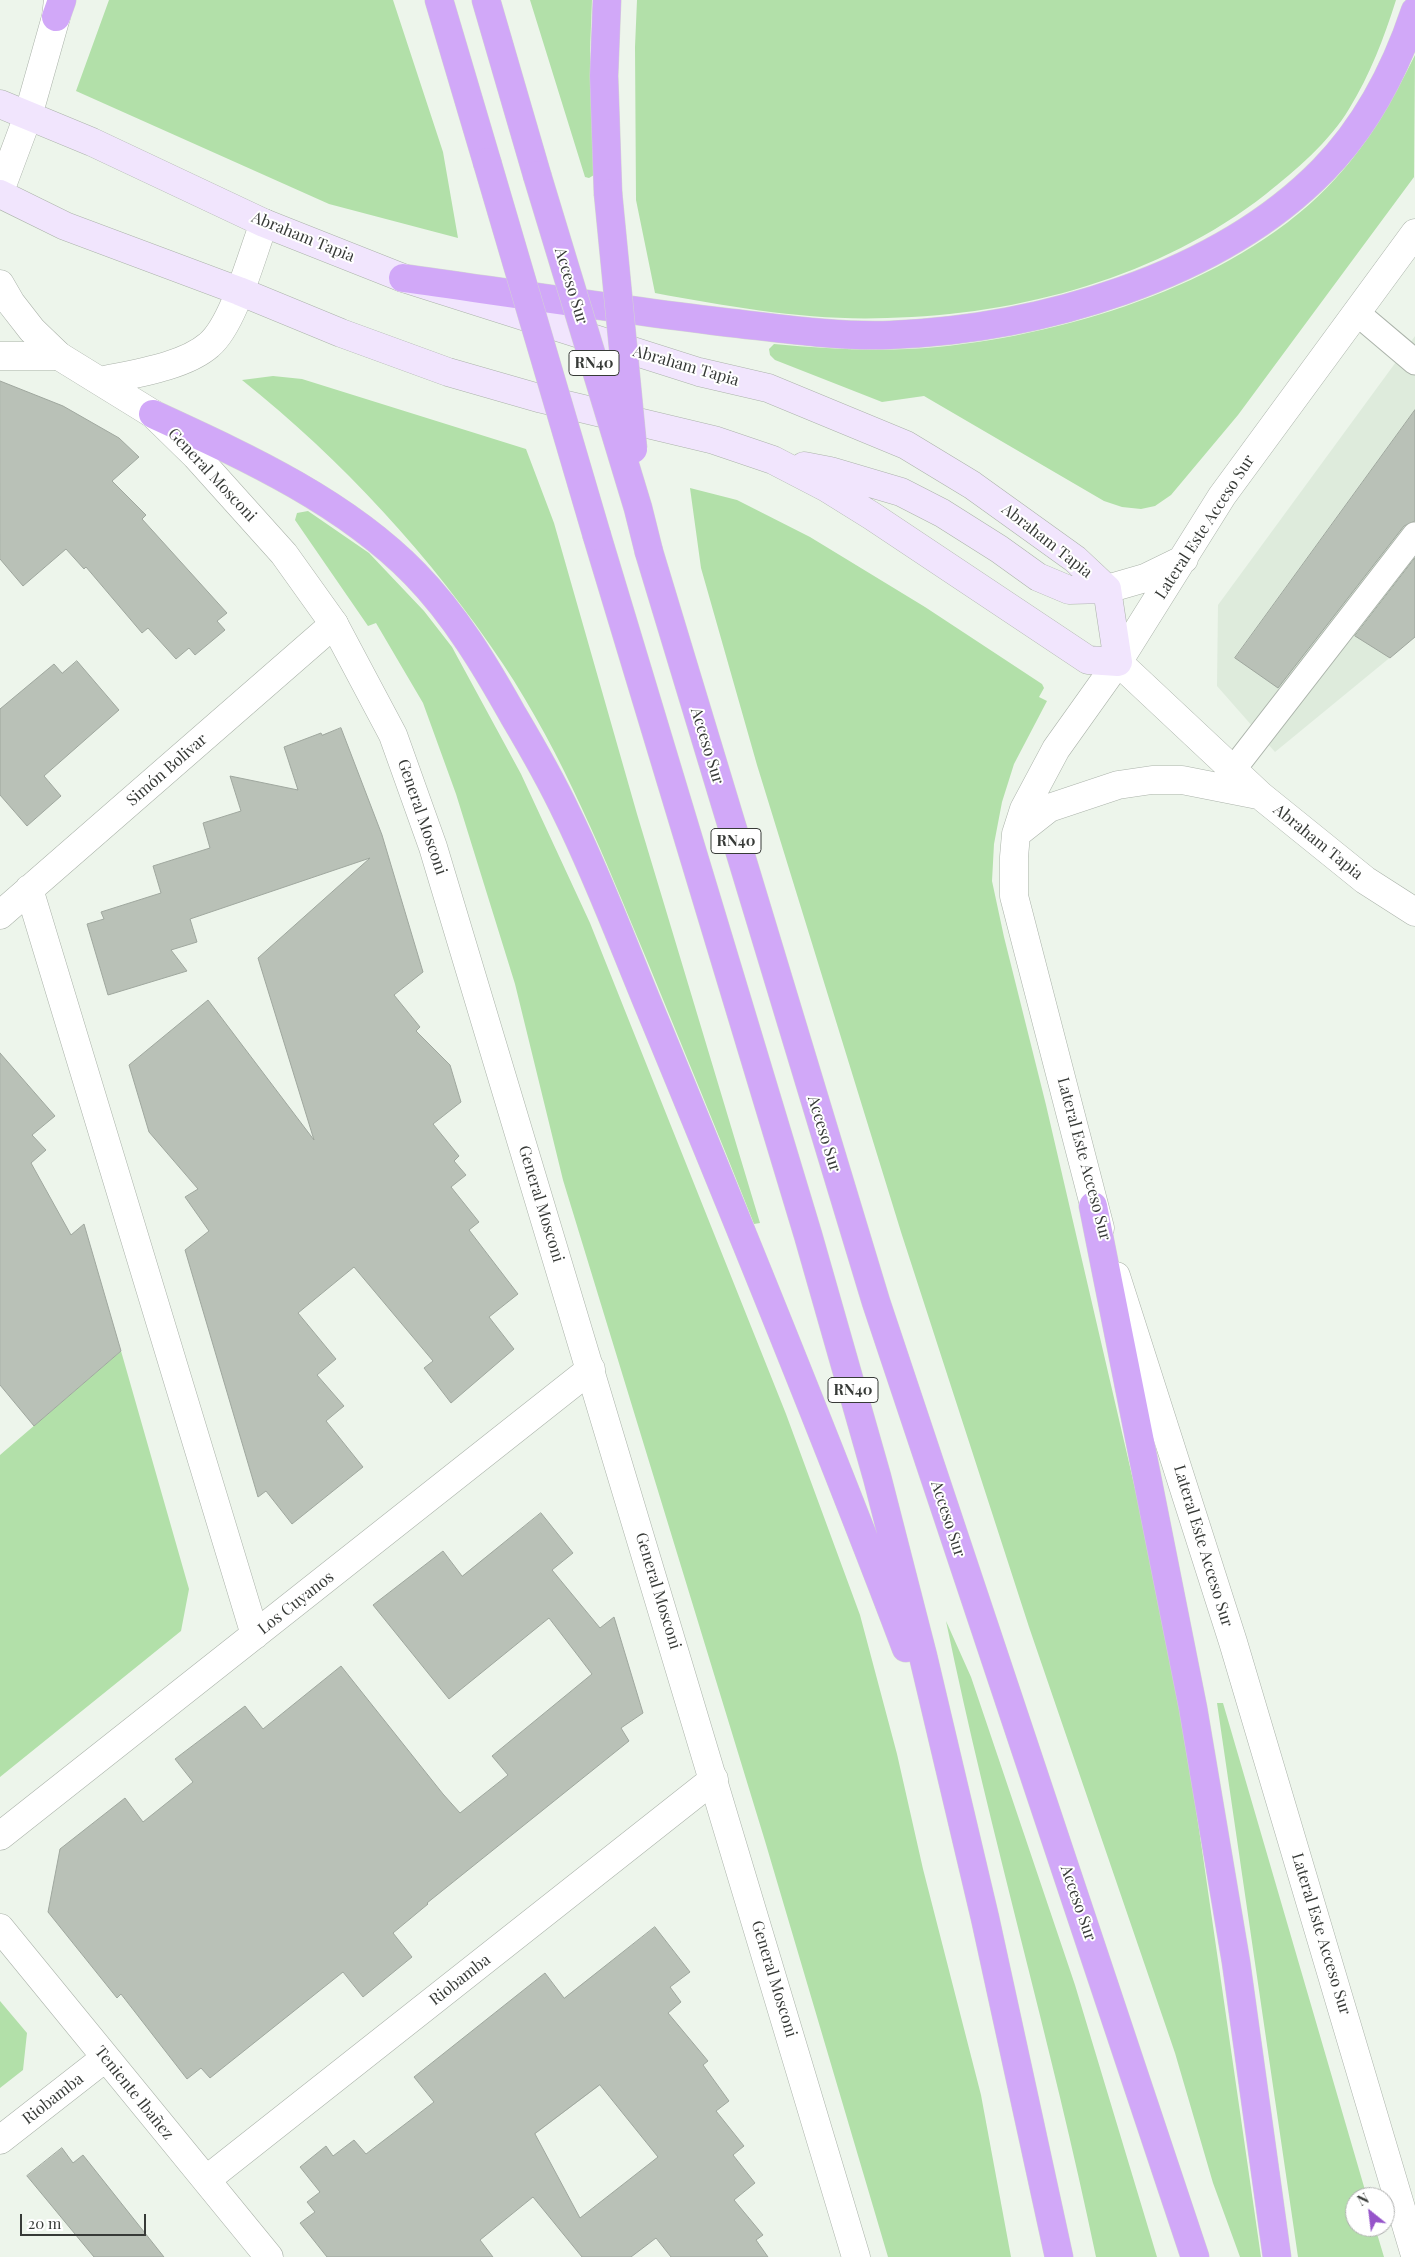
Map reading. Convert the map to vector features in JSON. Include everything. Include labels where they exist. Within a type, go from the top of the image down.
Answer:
[{"type":"highway","name":"RN40","points":[[439,0],[597,536],[843,1353],[902,1572],[947,1756],[1022,2081],[1059,2257]]},
{"type":"highway","name":"Acceso Sur","points":[[486,0],[638,508],[649,552],[876,1302],[1195,2257]]},
{"type":"highway","points":[[607,0],[604,76],[608,193],[638,508]]},
{"type":"highway","points":[[403,278],[666,315],[843,334],[889,335],[930,332],[997,323],[1057,310],[1105,296],[1180,266],[1241,234],[1290,200],[1325,168],[1379,93],[1396,60],[1415,11]]},
{"type":"highway","points":[[154,414],[277,473],[337,510],[376,540],[414,572],[446,610],[494,681],[568,815],[626,948],[841,1476],[947,1756]]},
{"type":"highway","points":[[1093,1206],[1193,1708],[1238,1972],[1277,2257]]},
{"type":"main road","name":"Abraham Tapia","points":[[0,104],[92,142],[264,223],[403,278],[700,372],[768,388],[906,445],[972,484],[1075,559],[1107,589],[1118,662]]},
{"type":"main road","points":[[0,192],[65,226],[448,372],[542,399],[714,440],[773,460],[830,471],[901,492],[942,513],[999,549],[1038,577],[1069,590],[1107,589]]},
{"type":"main road","points":[[773,460],[827,488],[872,516],[1088,660],[1118,662]]},
{"type":"street","points":[[0,192],[28,116],[59,6]]},
{"type":"street","points":[[100,381],[186,358],[210,345],[225,323],[264,223]]},
{"type":"street","name":"Lateral Este Acceso Sur","points":[[1415,233],[1222,496],[1118,662],[1056,749],[1024,809],[1016,834],[1013,882],[1016,902],[1047,1017],[1093,1206],[1227,1624],[1415,2255]]},
{"type":"street","name":"General Mosconi","points":[[0,284],[11,303],[32,330],[59,356],[154,414],[196,456],[284,554],[334,624],[394,735],[413,788],[591,1369],[856,2257]]},
{"type":"street","points":[[0,356],[59,356]]},
{"type":"street","points":[[1107,589],[1145,578],[1184,559]]},
{"type":"street","name":"Simón Bolivar","points":[[0,915],[334,624]]},
{"type":"street","name":"Abraham Tapia","points":[[1118,662],[1232,771],[1261,796],[1365,880],[1415,912]]},
{"type":"street","points":[[1016,834],[1049,808],[1118,784],[1152,780],[1182,780],[1261,796]]},
{"type":"street","points":[[29,890],[255,1635]]},
{"type":"street","name":"Los Cuyanos","points":[[0,1836],[591,1369]]},
{"type":"street","name":"Riobamba","points":[[206,2180],[714,1779]]},
{"type":"street","name":"Teniente Ibañez","points":[[0,1928],[268,2257]]},
{"type":"street","name":"Riobamba","points":[[0,2140],[105,2058]]},
{"type":"lane","points":[[1357,313],[1415,362]]},
{"type":"lane","points":[[1232,771],[1415,535]]},
{"type":"shaded area","points":[[1415,336],[1415,637],[1275,752],[1217,686],[1218,605]]},
{"type":"green space","points":[[109,0],[393,0],[443,152],[458,238],[329,204],[76,91]]},
{"type":"green space","points":[[530,0],[592,0],[590,51],[594,175],[589,178],[585,177]]},
{"type":"green space","points":[[637,0],[1396,0],[1370,70],[1357,96],[1332,133],[1289,176],[1225,223],[1181,248],[1135,269],[1087,286],[1037,299],[987,309],[937,315],[858,318],[770,312],[655,293],[636,200],[635,47]]},
{"type":"green space","points":[[1415,55],[1414,177],[1238,415],[1171,495],[1155,506],[1141,509],[1122,507],[1104,501],[924,396],[882,402],[775,360],[770,355],[769,349],[774,344],[876,350],[937,347],[1043,330],[1098,315],[1152,296],[1204,273],[1253,246],[1298,214],[1336,178],[1360,149],[1380,119]]},
{"type":"green space","points":[[273,376],[302,379],[526,449],[554,523],[637,814],[760,1223],[754,1224],[646,958],[582,808],[525,699],[476,624],[416,548],[350,477],[315,443],[242,380]]},
{"type":"green space","points":[[690,488],[737,500],[810,537],[925,607],[1042,684],[1044,688],[1039,697],[1047,701],[1014,764],[1002,802],[994,844],[992,881],[1153,1566],[1189,1760],[1261,2257],[1240,2257],[1213,2183],[1175,2053],[1029,1627],[901,1232],[757,765],[701,568]]},
{"type":"green space","points":[[308,511],[369,553],[424,611],[452,647],[521,774],[590,923],[786,1414],[860,1615],[897,1754],[923,1869],[981,2095],[1011,2257],[888,2257],[765,1841],[563,1180],[515,984],[456,794],[423,703],[376,623],[368,626],[295,520],[297,513]]},
{"type":"green space","points":[[121,1351],[189,1589],[181,1631],[0,1777],[0,1455]]},
{"type":"green space","points":[[946,1621],[971,1677],[1075,1985],[1157,2257],[1096,2257],[1079,2177],[963,1701]]},
{"type":"green space","points":[[1217,1703],[1223,1703],[1364,2187],[1345,2187],[1345,2237],[1378,2237],[1384,2257],[1298,2257]]},
{"type":"green space","points":[[0,2001],[27,2033],[23,2070],[0,2088]]},
{"type":"building","points":[[0,381],[63,406],[119,438],[139,457],[112,481],[146,515],[142,519],[227,613],[217,621],[225,630],[195,655],[189,648],[176,659],[148,628],[142,633],[86,567],[84,569],[66,549],[23,586],[0,559]]},
{"type":"building","points":[[1415,410],[1415,521],[1404,526],[1278,688],[1235,658]]},
{"type":"building","points":[[1415,558],[1415,637],[1390,658],[1355,636]]},
{"type":"building","points":[[77,661],[119,710],[44,776],[61,796],[27,826],[0,795],[0,709],[54,664],[62,673]]},
{"type":"building","points":[[341,728],[382,835],[423,972],[394,995],[420,1027],[416,1031],[450,1065],[461,1102],[433,1124],[459,1156],[454,1161],[466,1175],[451,1187],[479,1222],[469,1230],[518,1294],[489,1317],[514,1349],[451,1403],[424,1368],[433,1361],[354,1267],[298,1313],[336,1359],[317,1375],[344,1406],[326,1421],[363,1467],[292,1524],[266,1491],[258,1497],[185,1250],[209,1231],[185,1197],[198,1189],[149,1132],[129,1065],[208,1000],[314,1140],[258,958],[370,858],[190,919],[197,942],[171,950],[187,971],[108,995],[87,924],[104,919],[101,912],[161,893],[153,866],[210,848],[203,823],[241,811],[230,776],[298,790],[284,747],[321,733],[322,735]]},
{"type":"building","points":[[0,1053],[55,1116],[32,1135],[46,1150],[31,1163],[71,1235],[84,1224],[121,1351],[34,1426],[0,1385]]},
{"type":"building","points":[[541,1513],[573,1553],[552,1570],[600,1628],[614,1617],[643,1713],[621,1728],[629,1741],[427,1903],[393,1933],[412,1957],[363,1997],[343,1972],[210,2078],[201,2068],[187,2079],[121,1994],[117,1998],[48,1912],[60,1849],[125,1798],[143,1822],[193,1782],[175,1759],[245,1706],[263,1729],[341,1666],[460,1813],[508,1775],[492,1756],[592,1674],[549,1618],[449,1699],[373,1605],[443,1551],[462,1576]]},
{"type":"building","points":[[655,1927],[690,1972],[670,1987],[681,2002],[668,2013],[708,2061],[703,2065],[729,2101],[716,2111],[744,2146],[733,2155],[755,2183],[734,2200],[763,2235],[756,2240],[768,2257],[671,2257],[656,2238],[631,2257],[582,2257],[533,2197],[480,2240],[493,2257],[327,2257],[300,2223],[315,2212],[307,2202],[320,2192],[300,2167],[326,2146],[333,2156],[354,2140],[366,2154],[434,2102],[414,2077],[545,1973],[564,1998]],"holes":[[[600,2085],[658,2157],[580,2218],[535,2134]]]},
{"type":"building","points":[[62,2148],[73,2163],[83,2155],[164,2257],[94,2257],[27,2176]]}]
